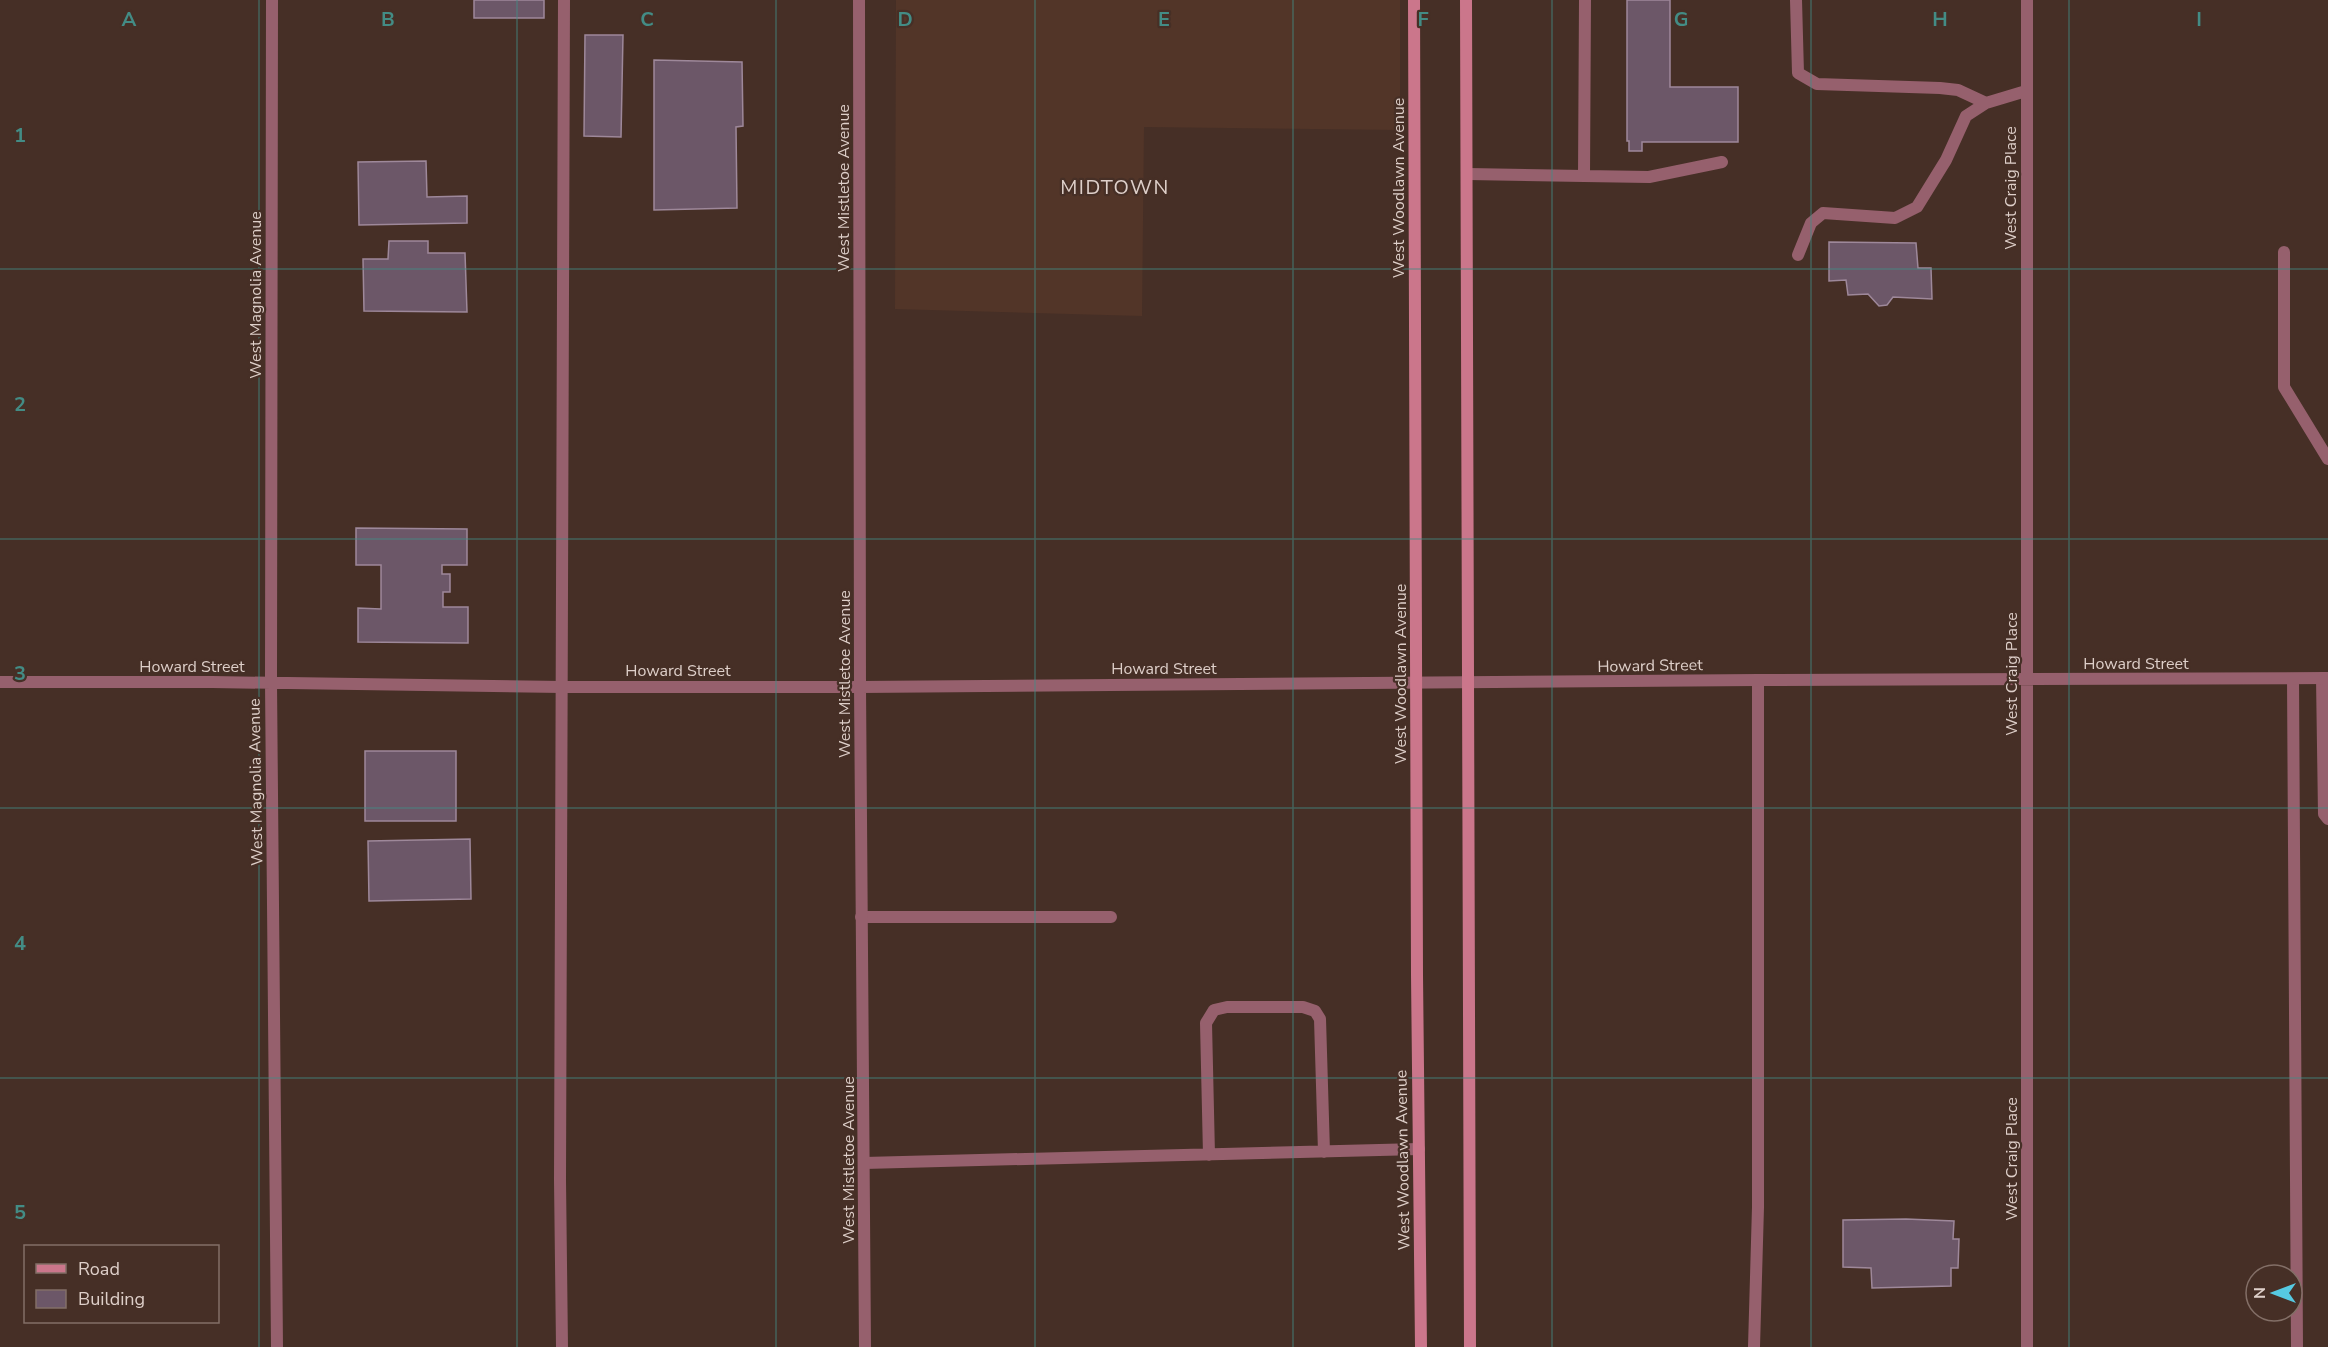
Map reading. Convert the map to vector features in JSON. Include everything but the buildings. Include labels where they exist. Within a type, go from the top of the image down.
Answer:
[{"type":"street","name":"West Magnolia Avenue","points":[[272,0],[271,683],[277,1347]]},
{"type":"street","points":[[562,1347],[560,1168],[564,0]]},
{"type":"street","name":"West Mistletoe Avenue","points":[[859,0],[861,917],[865,1347]]},
{"type":"street","name":"West Woodlawn Avenue","points":[[1414,0],[1421,1347]]},
{"type":"street","points":[[1466,0],[1470,1347]]},
{"type":"street","points":[[1584,176],[1585,0]]},
{"type":"street","points":[[1796,0],[1798,73],[1817,84],[1958,90],[1986,103]]},
{"type":"street","name":"West Craig Place","points":[[2027,0],[2027,1347]]},
{"type":"street","points":[[1798,255],[1811,223],[1823,213],[1895,218],[1917,207],[1946,160],[1966,116],[1986,103],[2026,91]]},
{"type":"street","points":[[1468,174],[1649,177],[1722,162]]},
{"type":"street","points":[[2284,252],[2284,387],[2328,459]]},
{"type":"street","name":"Howard Street","points":[[0,682],[860,687],[2325,678]]},
{"type":"street","points":[[2325,678],[2324,814],[2328,819]]},
{"type":"street","points":[[2293,679],[2297,1347]]},
{"type":"street","points":[[1754,1347],[1758,1183],[1758,680]]},
{"type":"street","points":[[861,917],[1111,917]]},
{"type":"street","points":[[1209,1155],[1206,1023],[1214,1010],[1227,1007],[1303,1007],[1315,1011],[1320,1020],[1324,1152]]},
{"type":"street","points":[[864,1163],[1419,1149]]},
{"type":"shaded area","points":[[896,0],[1400,0],[1400,130],[1144,127],[1142,316],[895,309]]},
{"type":"district","name":"MIDTOWN","points":[[1115,187]]}]
